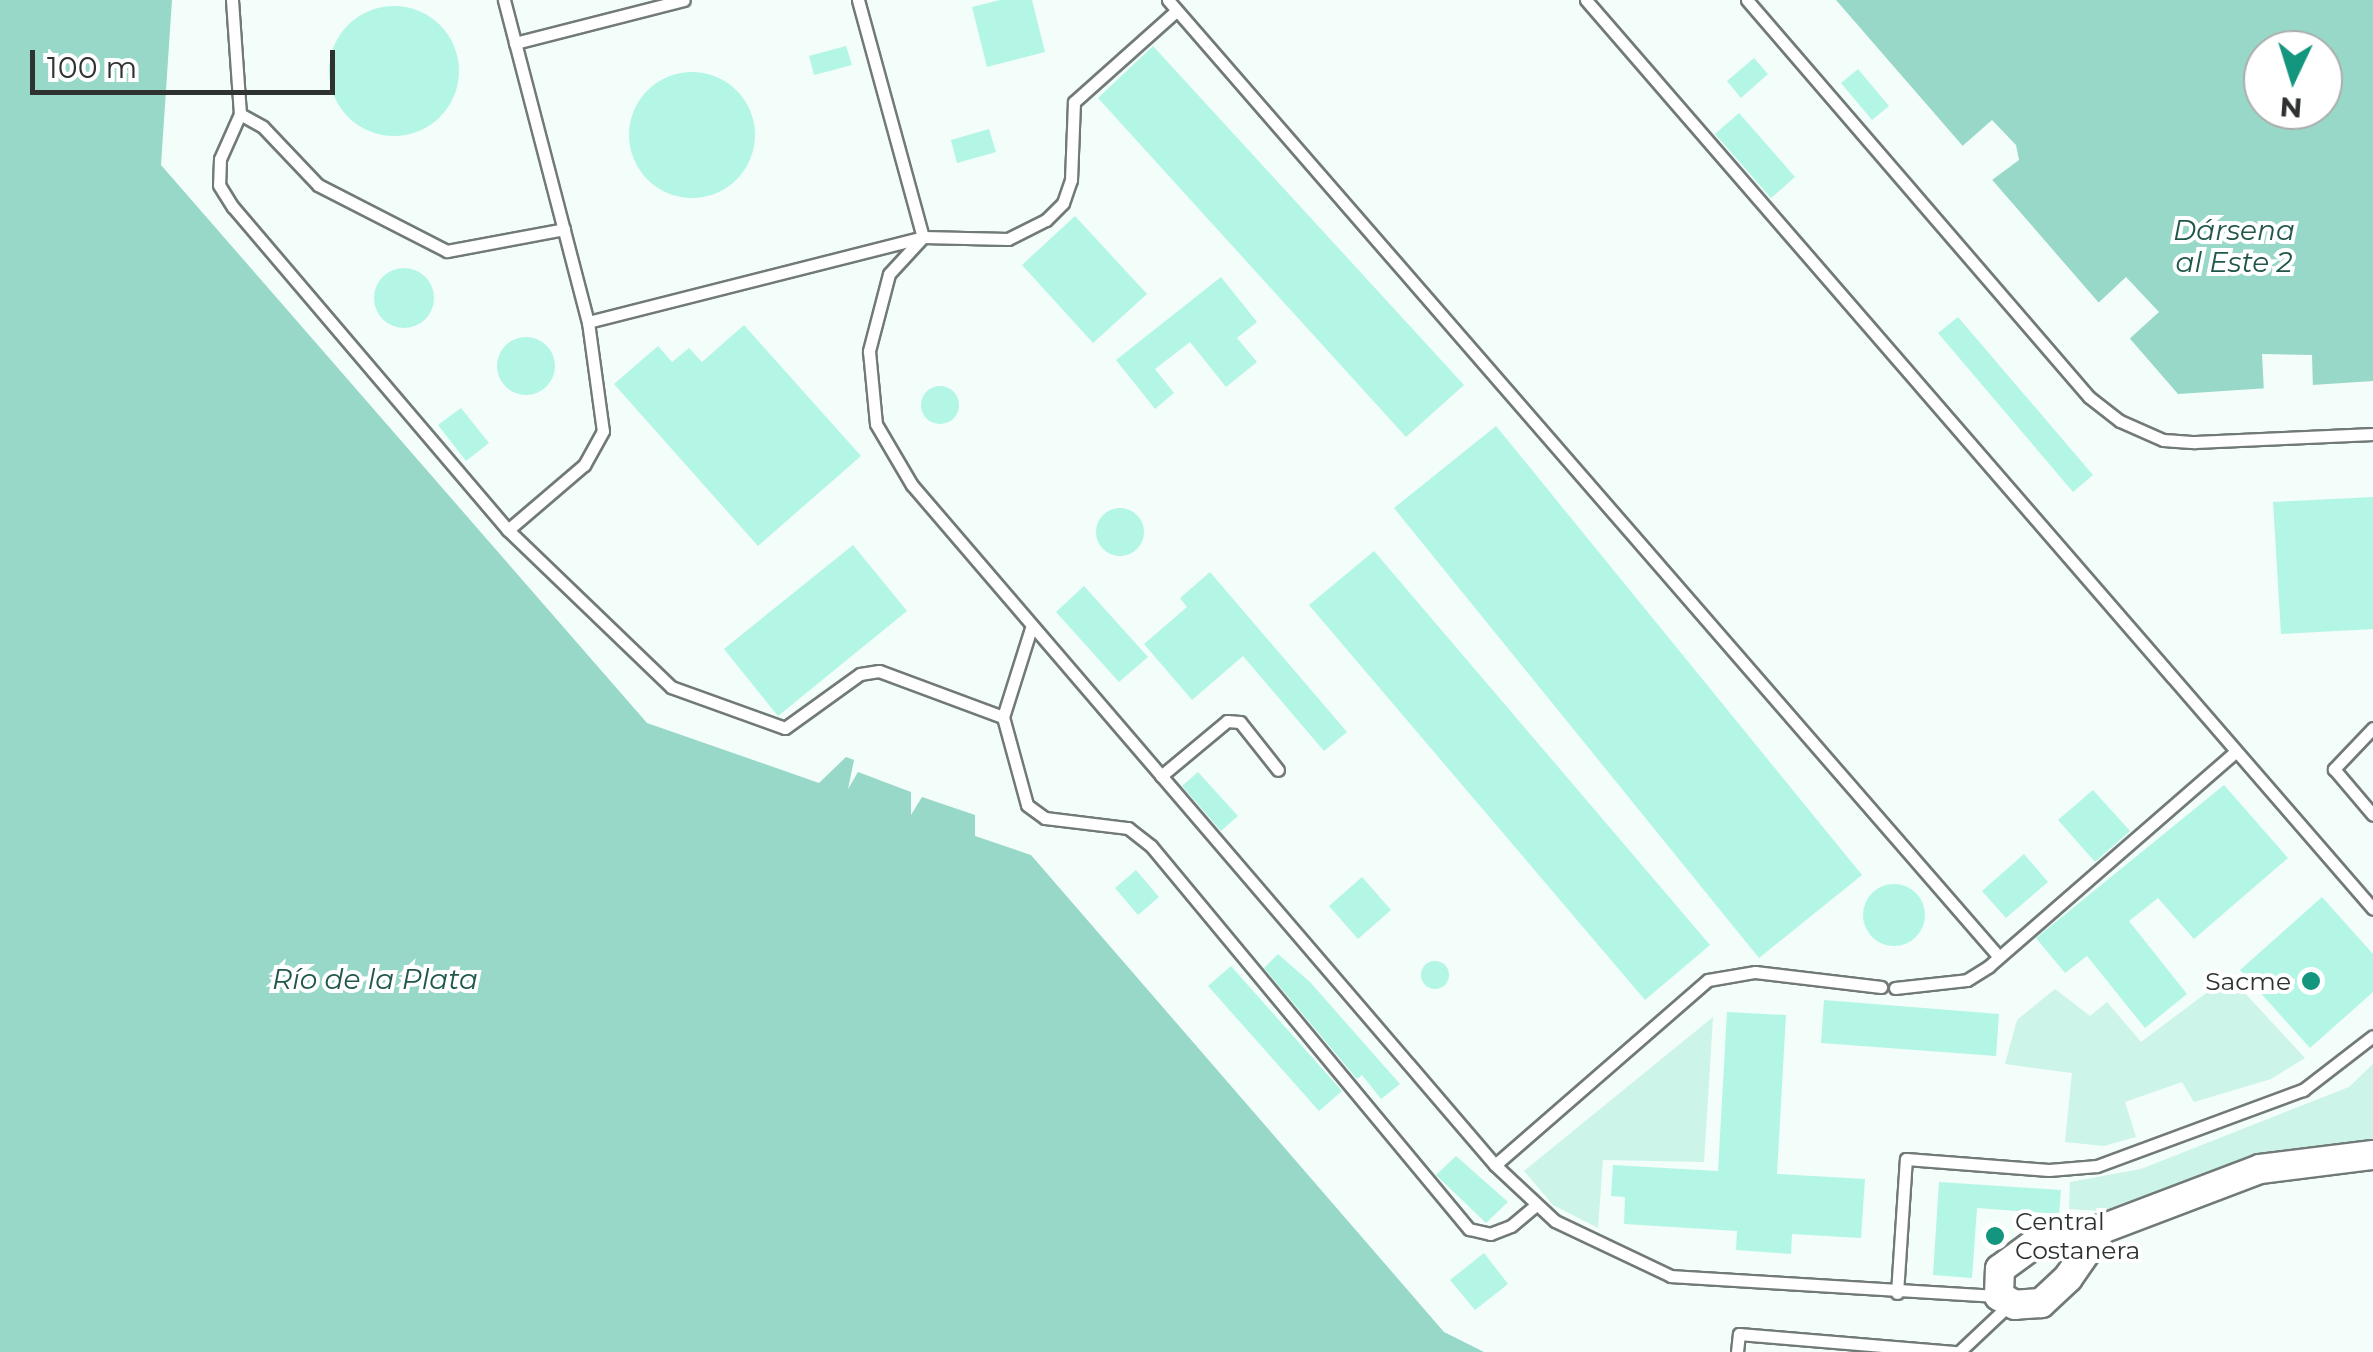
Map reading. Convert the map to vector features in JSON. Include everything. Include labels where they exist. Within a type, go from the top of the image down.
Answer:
[{"type":"street","points":[[2102,1229],[2068,1278],[2041,1302],[2005,1300],[2000,1269],[2035,1242],[2102,1229],[2260,1169],[2373,1155]]},
{"type":"lane","points":[[232,0],[240,114],[220,159],[220,185],[233,208],[508,530],[671,688],[690,698],[785,728],[860,674],[878,670],[1003,717]]},
{"type":"lane","points":[[504,0],[588,322],[603,430],[599,448],[508,530]]},
{"type":"lane","points":[[515,43],[684,0]]},
{"type":"lane","points":[[858,0],[923,237]]},
{"type":"lane","points":[[1586,0],[2373,909]]},
{"type":"lane","points":[[1747,0],[2089,397],[2120,422],[2163,440],[2195,442],[2373,434]]},
{"type":"lane","points":[[588,322],[923,237],[1008,239],[1046,220],[1063,202],[1071,180],[1074,102],[1172,5],[1999,957]]},
{"type":"lane","points":[[240,114],[263,127],[318,185],[447,251],[564,229]]},
{"type":"lane","points":[[923,237],[889,274],[869,351],[876,424],[912,485],[1495,1166],[1536,1205],[1671,1276],[2005,1300]]},
{"type":"lane","points":[[1032,625],[1003,717],[1027,805],[1045,818],[1128,828],[1151,846],[1469,1230],[1500,1230],[1536,1205]]},
{"type":"lane","points":[[1161,776],[1227,720],[1240,722],[1278,770]]},
{"type":"lane","points":[[2373,728],[2334,769],[2373,815]]},
{"type":"lane","points":[[1495,1166],[1708,980],[1755,972],[1888,988],[1966,980],[1999,957],[2235,752]]},
{"type":"lane","points":[[1897,1293],[1906,1159],[2048,1170],[2097,1166],[2303,1090],[2373,1036]]},
{"type":"lane","points":[[1737,1352],[1739,1334],[1956,1352],[2005,1300]]},
{"type":"shaded area","points":[[2229,976],[2305,1058],[2271,1079],[2194,1102],[2182,1082],[2125,1102],[2136,1137],[2104,1146],[2065,1142],[2072,1073],[2005,1064],[2017,1020],[2055,989],[2090,1016],[2107,1002],[2141,1042]]},
{"type":"shaded area","points":[[1713,1017],[1704,1162],[1603,1160],[1598,1228],[1553,1205],[1524,1171]]},
{"type":"shaded area","points":[[2373,1064],[2373,1142],[2249,1159],[2102,1211],[2069,1209],[2070,1182],[2141,1169],[2349,1087]]},
{"type":"water","name":"Río de la Plata","points":[[0,0],[172,0],[161,165],[647,723],[819,783],[846,757],[854,760],[848,789],[858,772],[911,792],[911,815],[922,797],[975,815],[975,836],[1031,855],[1444,1332],[1484,1352],[0,1352]]},
{"type":"water","name":"Dársena al Este 2","points":[[1836,0],[2373,0],[2373,381],[2178,394]]},
{"type":"pier","points":[[1992,120],[2016,145],[2019,160],[1988,183],[1959,149]]},
{"type":"pier","points":[[2126,277],[2159,312],[2126,342],[2095,306]]},
{"type":"pier","points":[[2262,354],[2312,355],[2313,390],[2264,393]]},
{"type":"building","points":[[1000,0],[1032,0],[1045,52],[987,67],[972,7]]},
{"type":"building","points":[[394,6],[419,11],[440,25],[454,46],[459,71],[454,96],[440,117],[419,131],[394,136],[369,131],[348,117],[334,96],[329,71],[334,46],[348,25],[369,11]]},
{"type":"building","points":[[846,46],[852,65],[814,75],[809,56]]},
{"type":"building","points":[[1153,46],[1464,385],[1406,437],[1098,98]]},
{"type":"building","points":[[1754,58],[1768,74],[1741,98],[1727,81]]},
{"type":"building","points":[[1858,69],[1889,106],[1872,120],[1841,83]]},
{"type":"building","points":[[692,72],[716,77],[736,91],[750,111],[755,135],[750,159],[736,179],[716,193],[692,198],[668,193],[648,179],[634,159],[629,135],[634,111],[648,91],[668,77]]},
{"type":"building","points":[[1739,113],[1795,177],[1771,198],[1715,134]]},
{"type":"building","points":[[989,129],[996,152],[957,163],[951,140]]},
{"type":"building","points":[[1075,216],[1147,294],[1093,343],[1022,265]]},
{"type":"building","points":[[404,268],[426,276],[434,298],[426,320],[404,328],[382,320],[374,298],[382,276]]},
{"type":"building","points":[[1221,277],[1257,322],[1237,338],[1257,362],[1226,387],[1190,342],[1155,369],[1174,393],[1155,409],[1116,360]]},
{"type":"building","points":[[1958,317],[2093,475],[2073,492],[1938,333]]},
{"type":"building","points":[[744,325],[861,456],[758,546],[614,384],[658,346],[672,362],[689,348],[702,362]]},
{"type":"building","points":[[526,337],[546,346],[555,366],[546,386],[526,395],[506,386],[497,366],[506,346]]},
{"type":"building","points":[[940,386],[954,391],[959,405],[954,419],[940,424],[926,419],[921,405],[926,391]]},
{"type":"building","points":[[461,408],[489,443],[466,461],[438,425]]},
{"type":"building","points":[[1496,426],[1862,875],[1759,958],[1394,508]]},
{"type":"building","points":[[2373,497],[2373,629],[2281,634],[2273,502]]},
{"type":"building","points":[[1120,508],[1137,515],[1144,532],[1137,549],[1120,556],[1103,549],[1096,532],[1103,515]]},
{"type":"building","points":[[853,545],[907,611],[778,716],[724,649]]},
{"type":"building","points":[[1374,551],[1710,945],[1645,1000],[1309,605]]},
{"type":"building","points":[[1210,572],[1347,732],[1324,751],[1243,656],[1192,700],[1144,644],[1187,607],[1180,598]]},
{"type":"building","points":[[1084,586],[1148,657],[1119,682],[1056,612]]},
{"type":"building","points":[[1198,772],[1238,816],[1221,831],[1182,786]]},
{"type":"building","points":[[2224,785],[2288,858],[2194,939],[2158,898],[2129,921],[2187,994],[2145,1028],[2087,956],[2065,973],[2036,938]]},
{"type":"building","points":[[2093,790],[2130,831],[2095,862],[2058,820]]},
{"type":"building","points":[[2024,854],[2048,882],[2006,918],[1982,891]]},
{"type":"building","points":[[1136,870],[1159,897],[1138,915],[1115,888]]},
{"type":"building","points":[[1362,877],[1391,910],[1358,939],[1329,906]]},
{"type":"building","points":[[1894,884],[1916,893],[1925,915],[1916,937],[1894,946],[1872,937],[1863,915],[1872,893]]},
{"type":"building","name":"Sacme","points":[[2322,897],[2373,954],[2373,992],[2310,1048],[2240,970]]},
{"type":"building","points":[[1278,954],[1310,982],[1400,1084],[1381,1099],[1362,1075],[1357,1079],[1264,968]]},
{"type":"building","points":[[1435,961],[1445,965],[1449,975],[1445,985],[1435,989],[1425,985],[1421,975],[1425,965]]},
{"type":"building","points":[[1231,966],[1342,1091],[1319,1111],[1208,986]]},
{"type":"building","points":[[1824,1000],[1999,1014],[1996,1056],[1821,1043]]},
{"type":"building","points":[[1727,1012],[1786,1015],[1777,1174],[1865,1179],[1861,1238],[1792,1234],[1791,1254],[1736,1250],[1737,1231],[1624,1224],[1625,1197],[1611,1196],[1613,1165],[1718,1171]]},
{"type":"building","points":[[1456,1156],[1508,1202],[1486,1223],[1436,1175]]},
{"type":"building","points":[[1939,1182],[2061,1190],[2059,1214],[1977,1208],[1972,1278],[1933,1275]]},
{"type":"building","points":[[1484,1253],[1508,1284],[1475,1310],[1450,1280]]},
{"type":"place","name":"Sacme","points":[[2311,981]]},
{"type":"place","name":"Central Costanera","points":[[1995,1236]]}]
